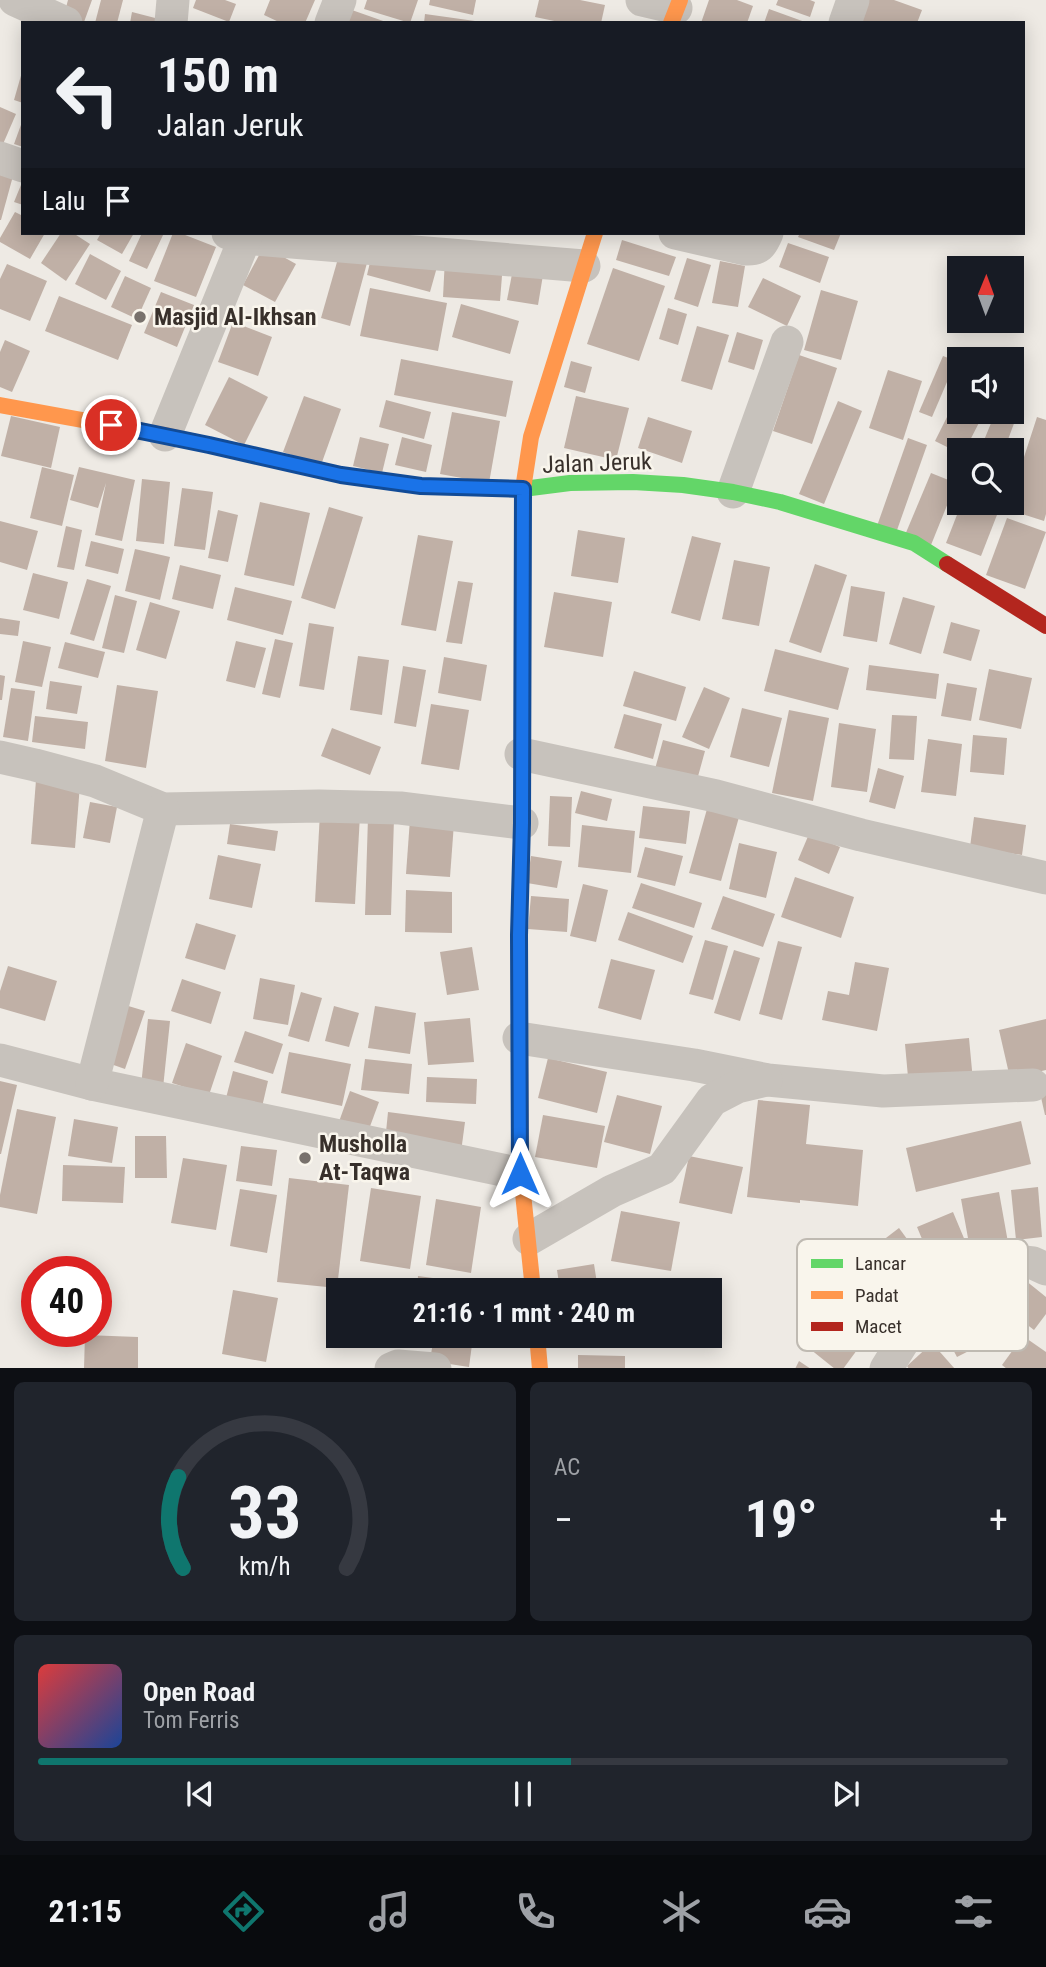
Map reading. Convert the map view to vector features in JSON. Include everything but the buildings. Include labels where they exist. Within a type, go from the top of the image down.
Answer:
[{"type":"street","points":[[15,0],[62,21]]},
{"type":"street","points":[[171,21],[173,0]]},
{"type":"street","points":[[332,21],[340,0]]},
{"type":"street","points":[[642,0],[676,10]]},
{"type":"street","points":[[846,21],[853,0]]},
{"type":"street","points":[[0,158],[21,165]]},
{"type":"street","points":[[165,435],[240,235],[584,267]]},
{"type":"street","points":[[532,1278],[520,1174],[523,489],[537,417],[594,235]]},
{"type":"street","points":[[685,235],[755,250],[763,244],[766,235]]},
{"type":"street","points":[[733,492],[787,342]]},
{"type":"street","name":"Jalan Jeruk","points":[[1,408],[165,435],[341,475],[421,486],[523,489],[570,482],[633,482],[733,492],[780,502],[914,543],[1046,626]]},
{"type":"street","points":[[521,754],[716,796],[860,835],[1046,878]]},
{"type":"street","points":[[0,757],[94,781],[163,809],[319,806],[400,808],[522,823]]},
{"type":"street","points":[[92,1084],[163,809]]},
{"type":"street","points":[[519,1038],[694,1065],[768,1080],[883,1091],[1033,1085]]},
{"type":"street","points":[[0,1060],[92,1084],[520,1174]]},
{"type":"street","points":[[529,1239],[612,1192],[662,1169],[712,1100],[737,1087],[768,1080]]},
{"type":"street","points":[[1028,1262],[1046,1269]]},
{"type":"street","points":[[538,1348],[540,1368]]},
{"type":"street","points":[[886,1368],[897,1351]]},
{"type":"street","points":[[391,1368],[435,1368]]},
{"type":"traffic: fast","points":[[511,489],[570,483],[633,482],[733,492],[780,502],[914,543],[947,564]]},
{"type":"traffic: slow","points":[[672,21],[680,0]]},
{"type":"traffic: slow","points":[[523,611],[523,489],[531,437],[594,235]]},
{"type":"traffic: slow","points":[[0,405],[165,435],[341,475],[421,486],[511,489]]},
{"type":"traffic: slow","points":[[519,920],[521,1174],[532,1278]]},
{"type":"traffic: slow","points":[[538,1348],[540,1368]]},
{"type":"traffic: jam","points":[[947,564],[1046,626]]},
{"type":"traffic: jam","points":[[519,920],[523,611]]},
{"type":"place","name":"Masjid Al-Ikhsan","points":[[140,317]]},
{"type":"place","name":"Musholla At-Taqwa","points":[[305,1158]]},
{"type":"route","points":[[111,425],[341,475],[421,486],[523,489],[520,1174]]}]
